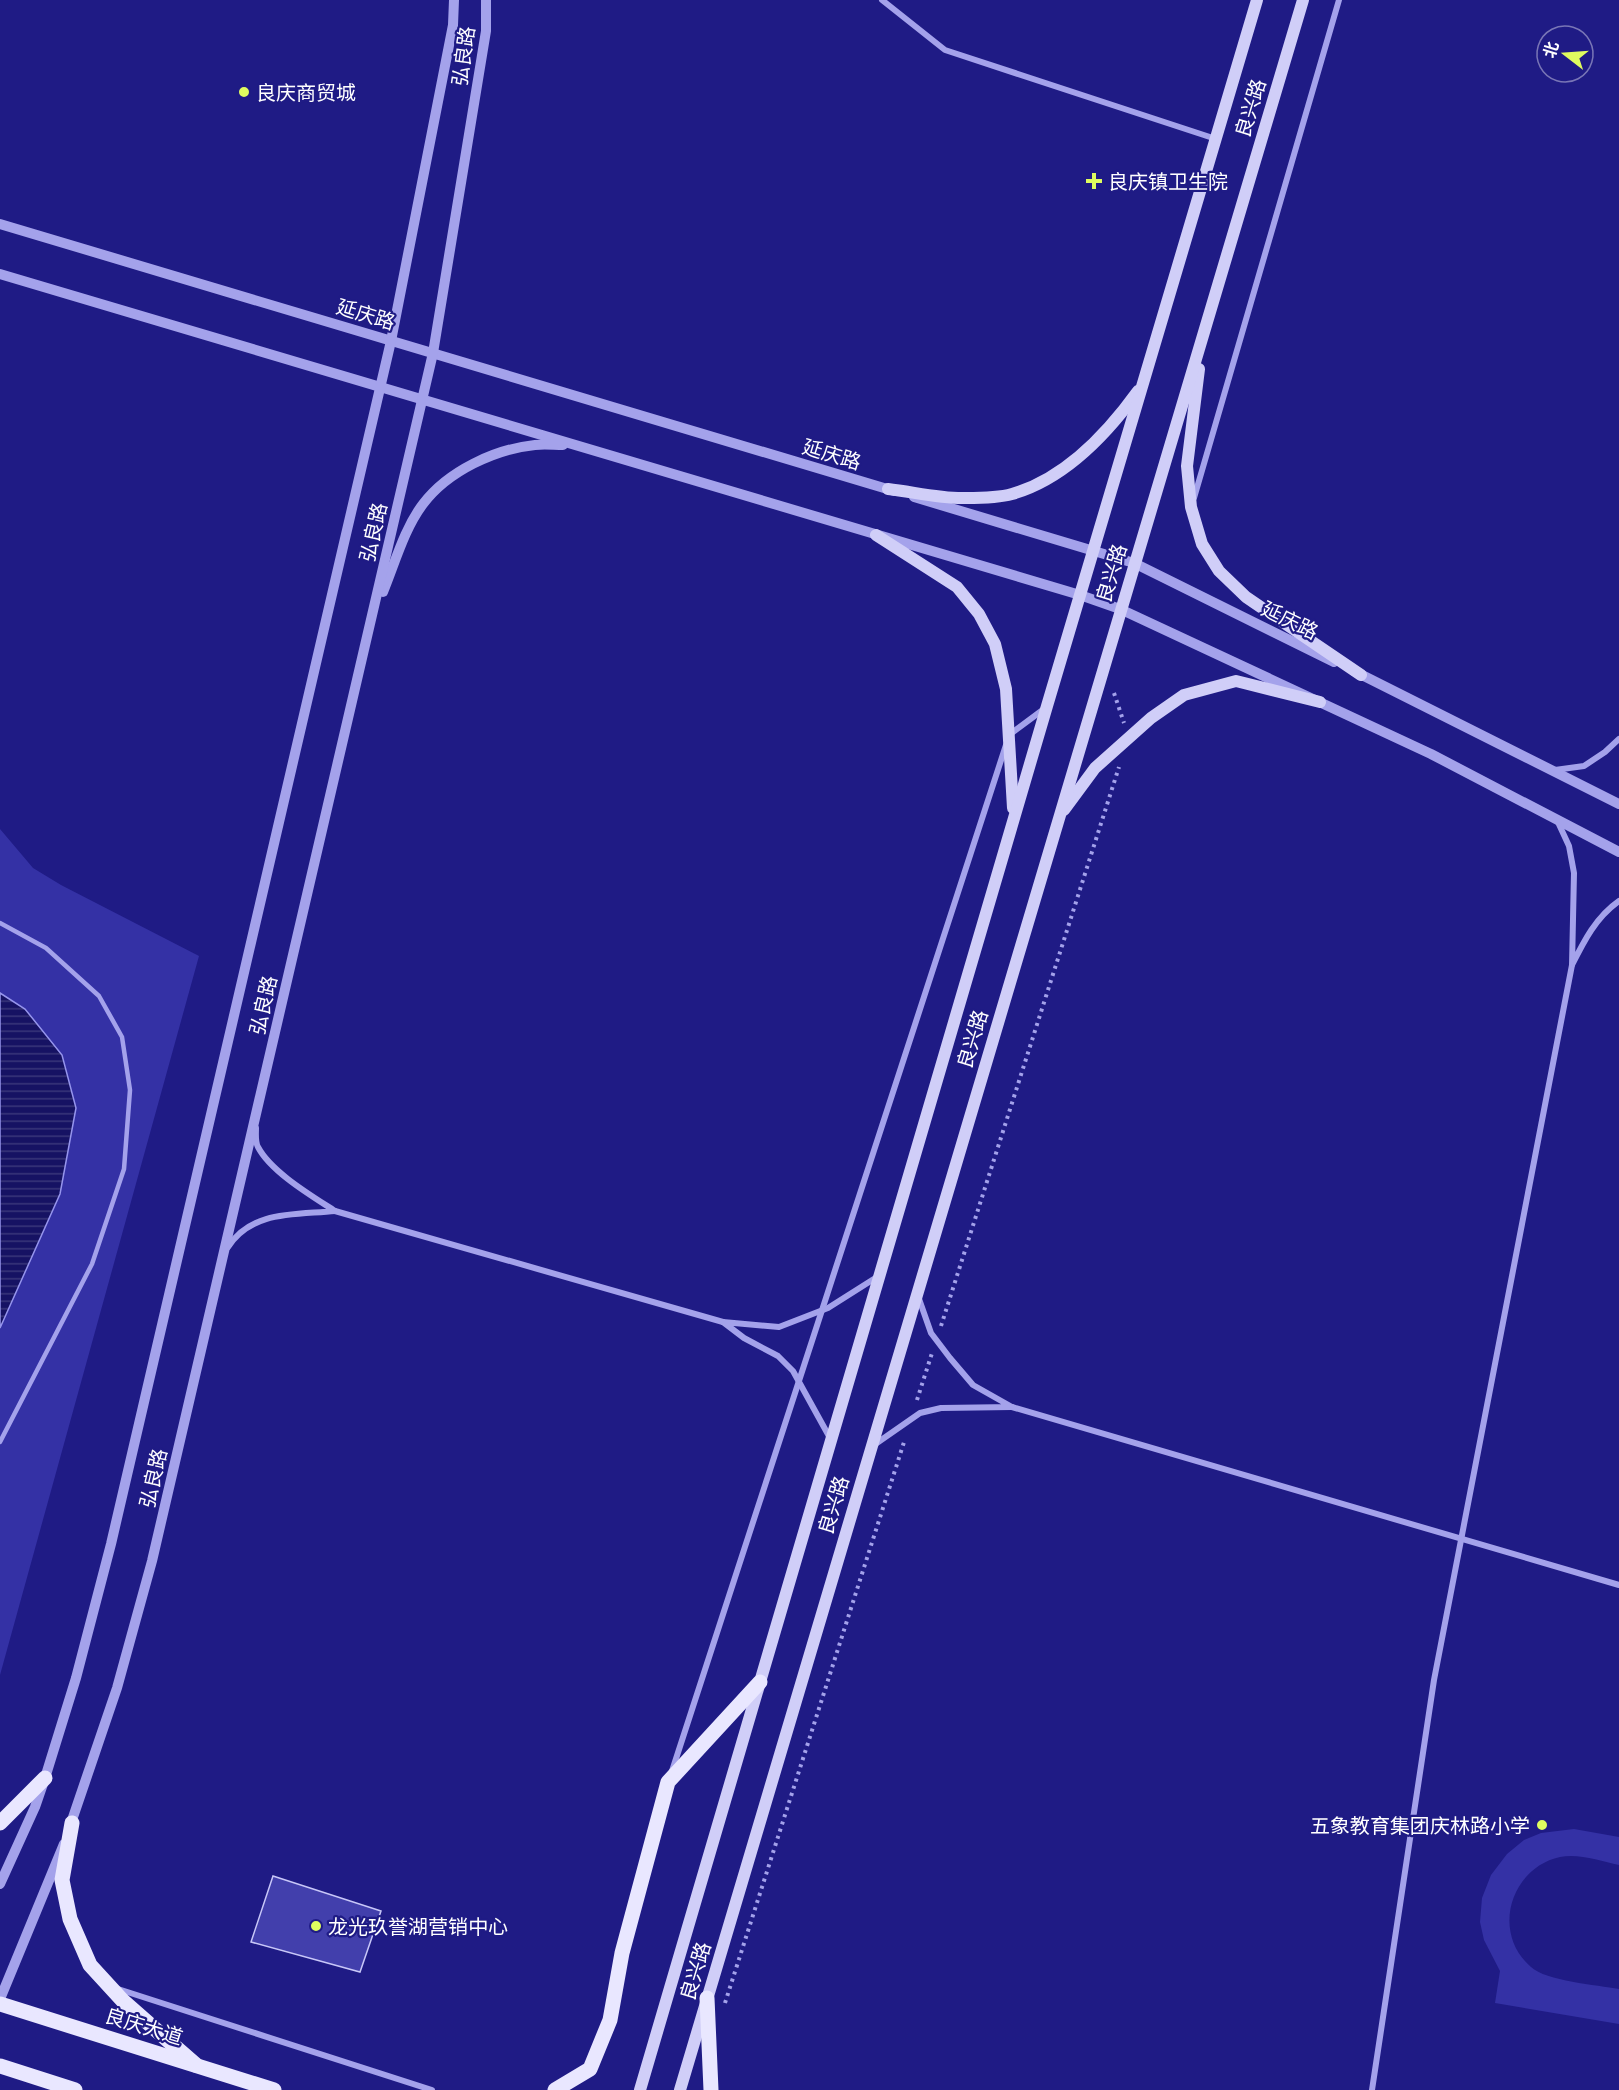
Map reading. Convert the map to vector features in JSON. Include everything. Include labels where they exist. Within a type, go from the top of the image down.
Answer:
[{"type":"main road","name":"良兴路","points":[[640,2090],[1257,0]]},
{"type":"main road","name":"良兴路","points":[[680,2090],[1302,0]]},
{"type":"main road","points":[[1204,330],[1187,466],[1191,507],[1203,544],[1219,571],[1246,597],[1361,675]]},
{"type":"main road","points":[[888,489],[964,499],[1011,494],[1049,478],[1089,448],[1119,417],[1143,382]]},
{"type":"main road","points":[[876,535],[957,587],[980,614],[995,644],[1006,689],[1013,821]]},
{"type":"main road","points":[[1058,818],[1095,768],[1129,736],[1184,695],[1236,681],[1320,702]]},
{"type":"main road","points":[[555,2090],[590,2069],[610,2020],[622,1953],[668,1782],[760,1682]]},
{"type":"main road","points":[[0,1822],[45,1778]]},
{"type":"main road","points":[[72,1823],[62,1880],[70,1919],[90,1965],[123,2001],[196,2065]]},
{"type":"main road","points":[[707,1998],[711,2090]]},
{"type":"main road","name":"良庆大道","points":[[0,2004],[274,2090]]},
{"type":"main road","points":[[0,2066],[71,2089]]},
{"type":"street","name":"弘良路","points":[[0,1884],[35,1807],[45,1778],[76,1678],[111,1544],[391,341],[453,25],[454,0]]},
{"type":"street","name":"弘良路","points":[[0,1999],[72,1823],[117,1688],[152,1560],[423,400],[433,353],[486,31],[486,0]]},
{"type":"street","points":[[882,0],[953,54],[1216,140]]},
{"type":"street","points":[[1191,507],[1339,0]]},
{"type":"street","name":"延庆路","points":[[0,224],[1134,563],[1619,804]]},
{"type":"street","points":[[0,274],[1080,595],[1120,609],[1431,754],[1619,852]]},
{"type":"street","points":[[370,626],[408,529],[423,504],[444,483],[475,464],[501,452],[535,445],[576,445]]},
{"type":"street","points":[[668,1782],[1010,735],[1047,706]]},
{"type":"street","points":[[1553,771],[1584,766],[1619,739]]},
{"type":"street","points":[[1372,2090],[1434,1680],[1572,965],[1574,873],[1569,846],[1557,820]]},
{"type":"street","points":[[1572,965],[1597,922],[1619,901]]},
{"type":"street","points":[[255,1120],[257,1145],[268,1160],[294,1184],[335,1211],[723,1322],[779,1327],[822,1310],[880,1275]]},
{"type":"street","points":[[223,1255],[236,1234],[262,1219],[335,1211]]},
{"type":"street","points":[[916,1294],[931,1333],[973,1385],[1012,1407],[1619,1585]]},
{"type":"street","points":[[723,1322],[744,1338],[778,1356],[793,1371],[831,1441]]},
{"type":"street","points":[[871,1447],[920,1413],[941,1408],[1012,1407]]},
{"type":"street","points":[[110,1986],[432,2090]]},
{"type":"lane","points":[[0,923],[46,948],[99,996],[122,1037],[130,1090],[124,1169],[92,1264],[0,1442]]},
{"type":"path","points":[[724,2007],[1129,736],[1104,666]]},
{"type":"shaded area","points":[[0,829],[33,868],[61,885],[199,956],[0,1675]]},
{"type":"shaded area","points":[[0,993],[25,1009],[62,1055],[76,1108],[60,1194],[0,1328]]},
{"type":"shaded area","points":[[1574,1829],[1619,1837],[1619,1865],[1574,1856],[1560,1857],[1543,1863],[1529,1874],[1518,1888],[1509,1920],[1512,1937],[1519,1953],[1538,1972],[1560,1979],[1619,1989],[1619,2024],[1495,2003],[1500,1971],[1484,1940],[1480,1922],[1482,1898],[1491,1875],[1507,1854],[1524,1840],[1541,1833]]},
{"type":"building","name":"龙光玖誉湖营销中心","points":[[273,1876],[381,1911],[360,1972],[251,1942]]},
{"type":"place","name":"良庆商贸城","points":[[244,92]]},
{"type":"place","name":"良庆镇卫生院","points":[[1094,181]]},
{"type":"place","name":"五象教育集团庆林路小学","points":[[1542,1825]]},
{"type":"place","name":"龙光玖誉湖营销中心","points":[[316,1926]]}]
